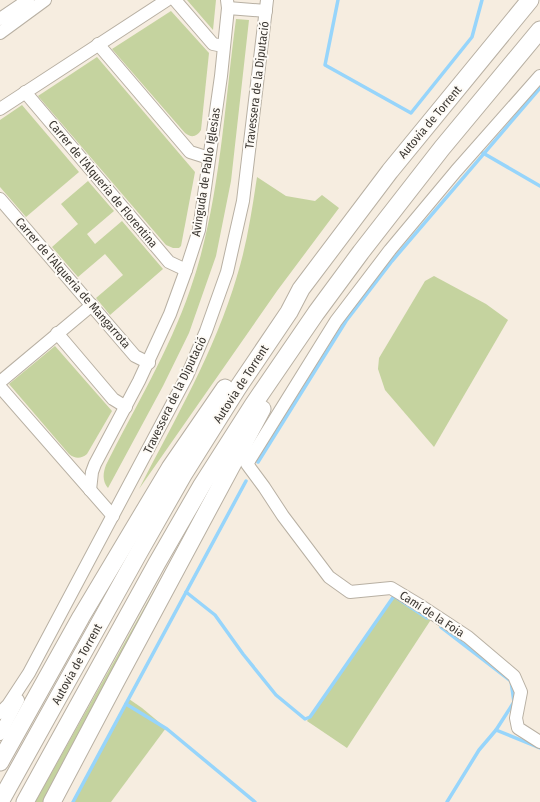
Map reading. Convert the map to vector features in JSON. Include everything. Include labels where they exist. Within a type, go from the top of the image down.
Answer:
[{"type":"highway","name":"Autovia de Torrent","points":[[0,802],[183,475],[241,383],[289,312],[301,289],[390,171],[509,28],[530,0]]},
{"type":"highway","name":"Autovia de Torrent","points":[[25,802],[157,563],[202,485],[253,405],[316,313],[361,252],[442,148],[540,30]]},
{"type":"highway","points":[[0,762],[78,623],[170,468],[280,308],[301,289]]},
{"type":"highway","points":[[52,802],[257,419],[316,313]]},
{"type":"street","points":[[0,19],[28,0]]},
{"type":"street","points":[[0,33],[45,0]]},
{"type":"street","points":[[0,109],[167,0]]},
{"type":"street","points":[[175,0],[214,44],[223,46]]},
{"type":"street","points":[[228,4],[267,5]]},
{"type":"street","name":"Avinguda de Pablo Iglesias","points":[[90,490],[92,472],[95,464],[148,363],[170,314],[199,230],[220,76],[228,4]]},
{"type":"street","name":"Travessera de la Diputació","points":[[0,734],[30,673],[187,376],[206,331],[227,272],[243,201],[267,5]]},
{"type":"street","points":[[98,44],[190,152],[209,158]]},
{"type":"street","name":"Camí de la Foia","points":[[540,76],[456,171],[390,250],[336,321],[247,464],[283,516],[330,577],[350,592],[390,588],[421,606],[468,637],[514,676],[521,692],[516,718],[518,728],[540,742]]},
{"type":"street","name":"Carrer de l'Alqueria de Florentina","points":[[25,92],[169,262],[186,270]]},
{"type":"street","name":"Carrer de l'Alqueria de Mangarrota","points":[[0,199],[135,356],[148,363]]},
{"type":"street","points":[[0,382],[92,305]]},
{"type":"street","points":[[57,333],[113,399],[126,407]]},
{"type":"street","points":[[0,387],[113,516]]},
{"type":"street","points":[[68,466],[77,469],[85,469],[95,464]]},
{"type":"street","name":"Travessera de la Diputació","points":[[0,713],[8,705],[30,673]]},
{"type":"street","points":[[0,724],[0,734]]},
{"type":"green space","points":[[187,0],[216,0],[213,30]]},
{"type":"green space","points":[[171,11],[209,53],[201,130],[194,136],[189,136],[185,133],[112,49]]},
{"type":"green space","points":[[236,19],[249,20],[231,181],[216,256],[189,333],[163,386],[108,488],[104,477],[106,465],[162,357],[182,313],[200,258],[215,190]]},
{"type":"green space","points":[[97,57],[195,172],[181,246],[179,248],[173,248],[166,245],[38,96]]},
{"type":"green space","points":[[22,105],[79,172],[26,217],[0,187],[0,120]]},
{"type":"green space","points":[[257,177],[286,196],[315,201],[322,195],[339,208],[277,291],[139,489],[206,358],[228,304],[244,252]]},
{"type":"green space","points":[[88,181],[114,211],[87,234],[95,244],[122,221],[163,269],[110,315],[96,298],[123,275],[105,254],[78,277],[52,247],[78,224],[61,204]]},
{"type":"green space","points":[[434,276],[486,304],[508,320],[434,447],[385,390],[378,369],[379,358],[425,281]]},
{"type":"green space","points":[[55,346],[112,411],[87,454],[80,458],[76,458],[69,454],[9,384]]},
{"type":"green space","points":[[166,569],[168,569],[43,802],[35,802]]},
{"type":"green space","points":[[396,595],[432,618],[347,748],[307,721]]},
{"type":"green space","points":[[129,699],[166,728],[111,802],[73,802]]},
{"type":"waterway","points":[[338,0],[325,65],[411,113],[472,37],[482,0]]},
{"type":"waterway","points":[[258,462],[346,321],[392,261],[540,88]]},
{"type":"waterway","points":[[483,153],[540,186]]},
{"type":"waterway","points":[[73,802],[246,481]]},
{"type":"waterway","points":[[186,592],[215,615],[243,654],[276,695],[305,719],[310,717],[394,596],[427,618]]},
{"type":"waterway","points":[[441,627],[511,681],[514,702],[496,730]]},
{"type":"waterway","points":[[126,704],[167,729],[255,802]]},
{"type":"waterway","points":[[447,802],[479,750],[496,730],[540,748]]}]
